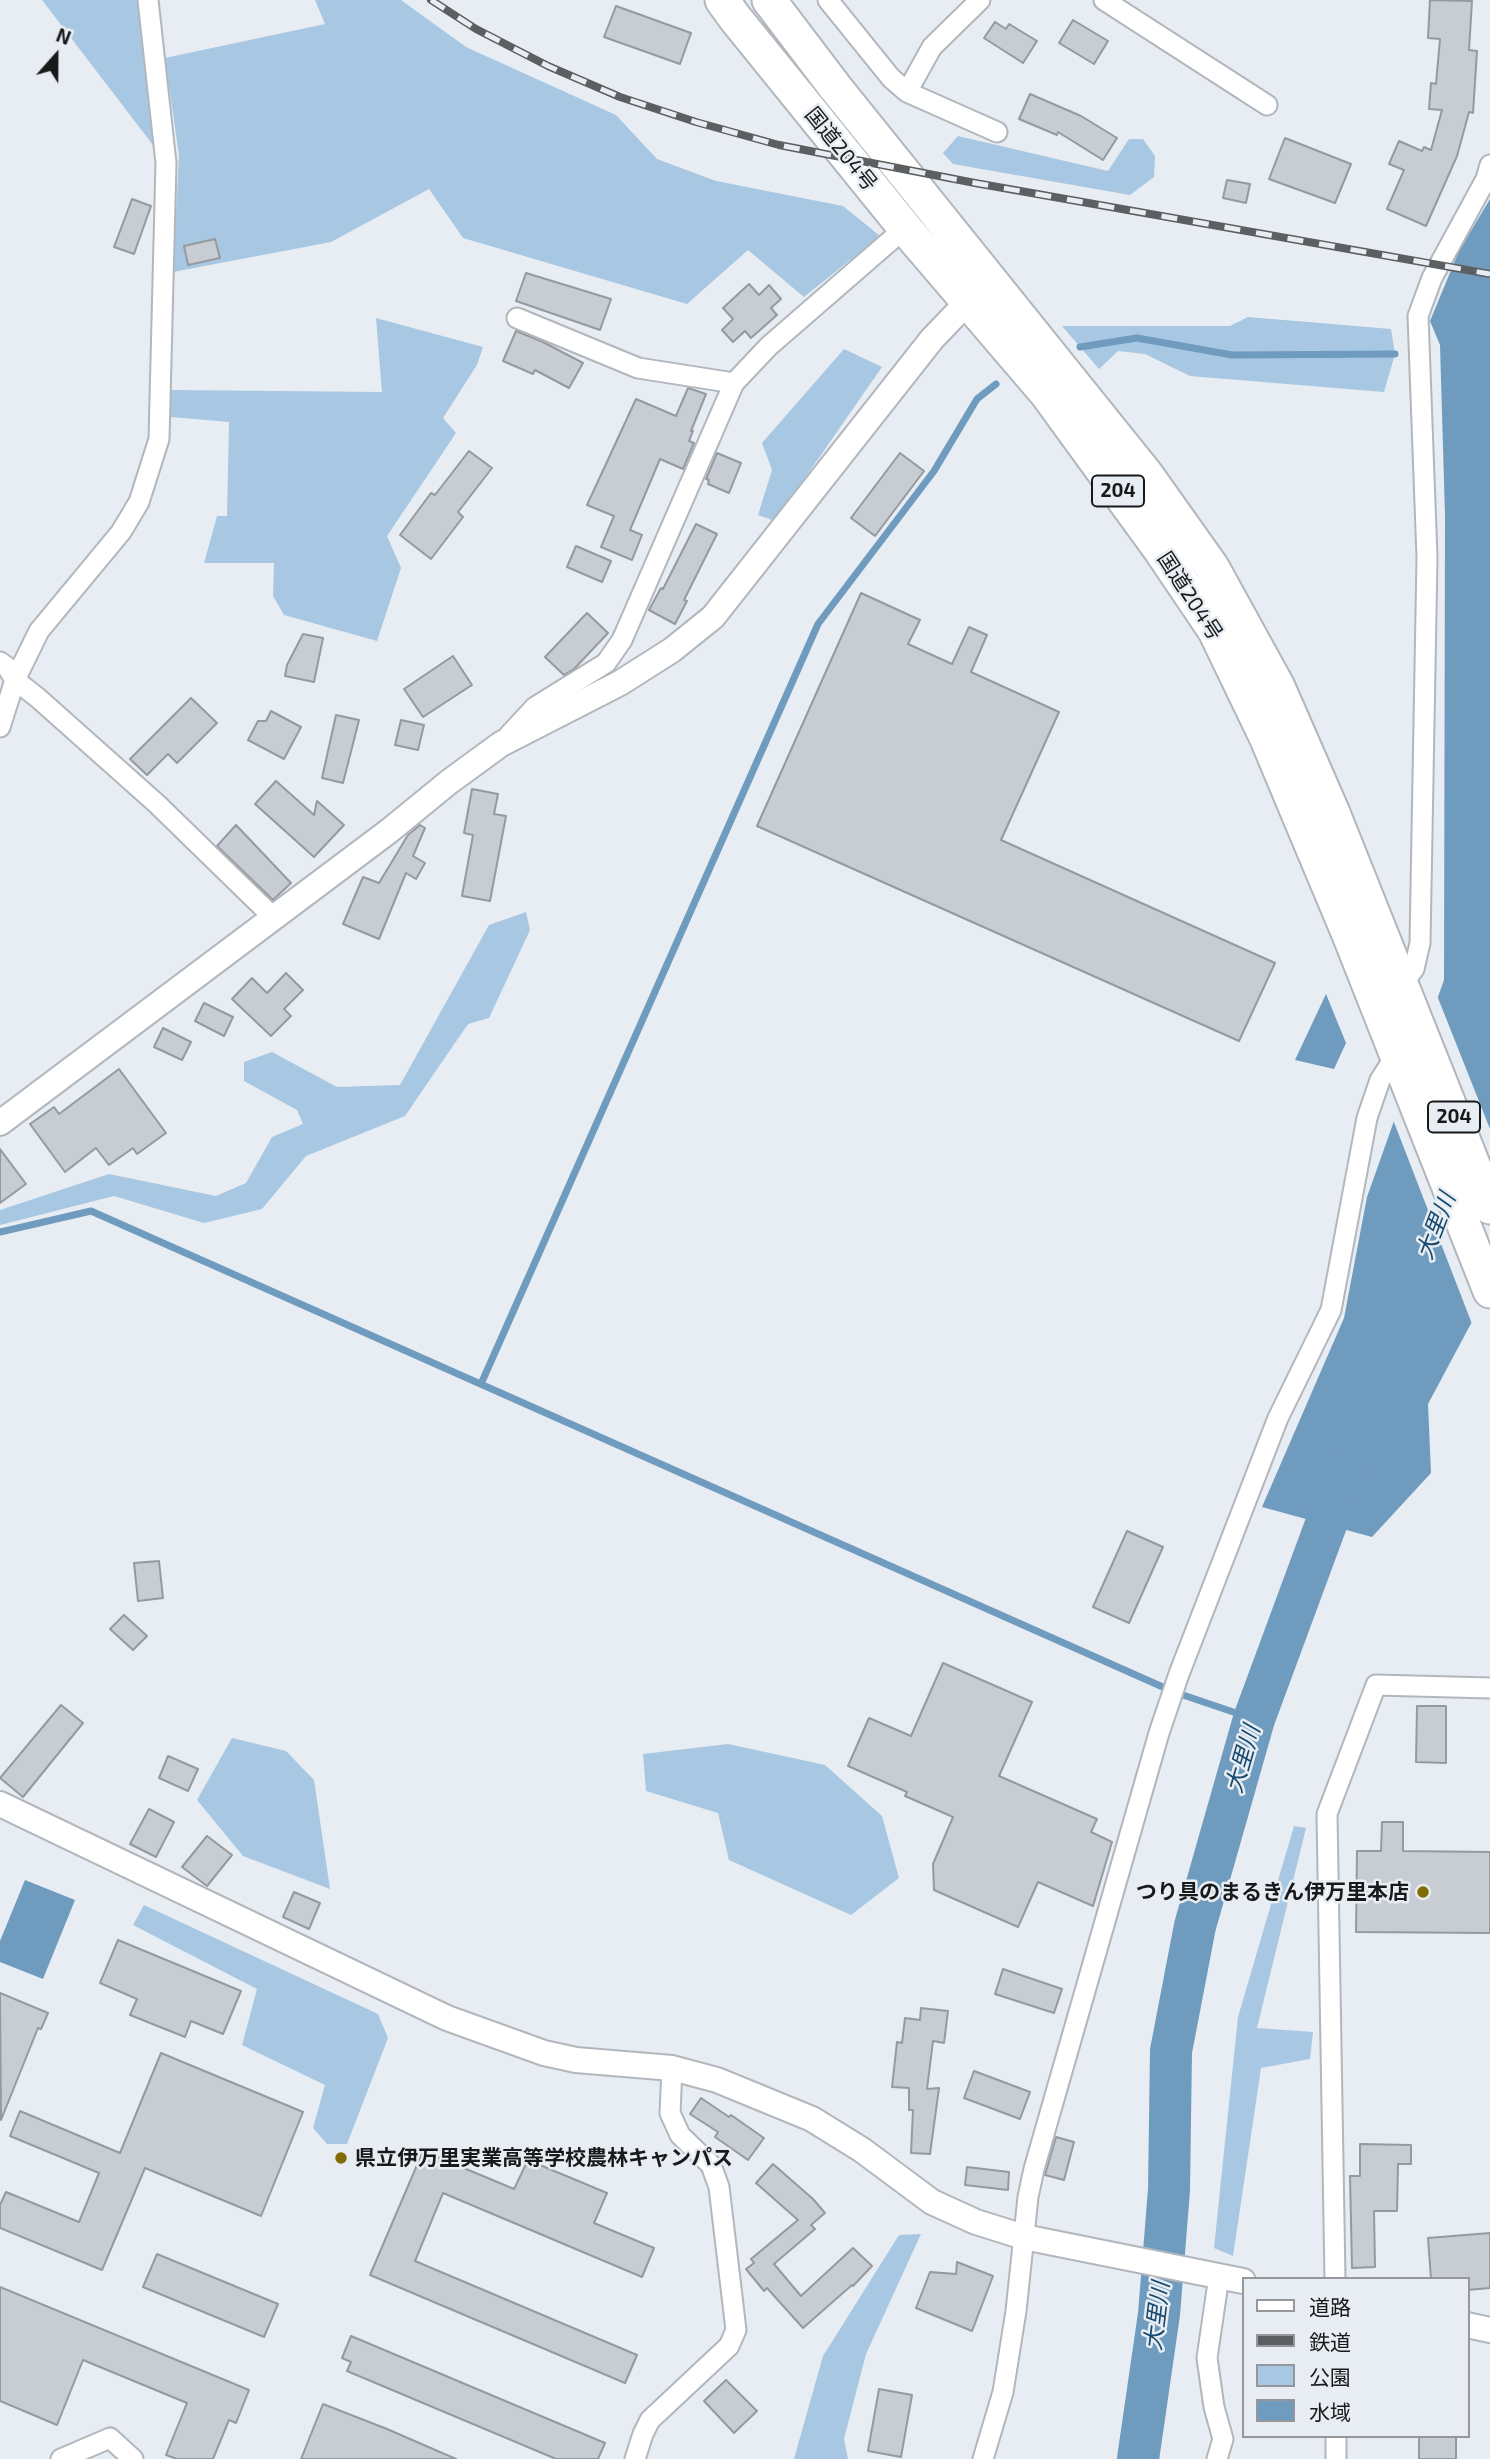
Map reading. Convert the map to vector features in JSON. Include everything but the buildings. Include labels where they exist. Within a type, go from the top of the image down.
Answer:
[{"type":"highway","name":"国道204号","points":[[722,0],[905,228],[978,291],[1146,474],[1212,567],[1278,687],[1333,813],[1490,1207]]},
{"type":"highway","name":"国道204号","points":[[769,0],[835,87],[1047,394],[1159,548],[1214,631],[1267,739],[1350,937],[1490,1291]]},
{"type":"street","points":[[0,727],[15,680],[39,631],[121,532],[139,502],[159,439],[166,163],[148,0]]},
{"type":"street","points":[[828,0],[891,78],[907,92],[997,132]]},
{"type":"street","points":[[907,92],[932,47],[980,0]]},
{"type":"street","points":[[1104,0],[1267,105]]},
{"type":"street","points":[[1401,985],[1414,969],[1420,943],[1427,557],[1418,316],[1432,278],[1476,198],[1490,165]]},
{"type":"street","points":[[502,744],[535,707],[606,663],[622,640],[734,383],[769,346],[905,228]]},
{"type":"street","points":[[0,1123],[502,744],[620,683],[672,650],[713,617],[932,339],[978,291]]},
{"type":"street","points":[[517,318],[638,368],[734,383]]},
{"type":"street","points":[[0,663],[7,667],[15,680],[157,804],[274,918]]},
{"type":"street","points":[[983,2459],[1003,2392],[1034,2169],[1159,1733],[1179,1674],[1278,1418],[1331,1310],[1367,1118],[1380,1080],[1396,1055]]},
{"type":"street","points":[[1335,2277],[1328,1814],[1376,1685],[1490,1688]]},
{"type":"street","points":[[0,1804],[447,2018],[544,2053],[576,2060],[672,2068],[717,2080],[812,2119],[862,2150],[932,2202],[976,2222],[1024,2237],[1242,2281]]},
{"type":"street","points":[[635,2459],[650,2420],[729,2346],[736,2330],[719,2187],[711,2165],[680,2135],[670,2113],[672,2068]]},
{"type":"street","points":[[1209,2274],[1207,2358],[1214,2407],[1223,2439],[1217,2459]]},
{"type":"street","points":[[1469,2325],[1490,2330]]},
{"type":"street","points":[[61,2459],[110,2438],[133,2459]]},
{"type":"street","points":[[1336,2438],[1336,2459]]},
{"type":"green space","points":[[42,0],[138,0],[156,149]]},
{"type":"green space","points":[[315,0],[401,0],[466,47],[616,115],[657,159],[716,181],[843,206],[880,236],[804,297],[748,250],[687,304],[463,238],[429,189],[331,242],[173,272],[179,155],[165,58],[325,24]]},
{"type":"green space","points":[[958,136],[1108,171],[1129,139],[1143,139],[1155,156],[1154,177],[1130,195],[953,164],[943,153]]},
{"type":"green space","points":[[1248,317],[1391,329],[1395,354],[1384,392],[1190,376],[1145,354],[1118,351],[1099,369],[1062,326],[1230,326]]},
{"type":"green space","points":[[376,318],[483,347],[477,365],[443,418],[456,433],[387,536],[401,568],[377,641],[284,615],[273,596],[274,563],[204,563],[217,516],[227,516],[229,422],[171,417],[169,390],[382,392]]},
{"type":"green space","points":[[844,349],[882,367],[775,521],[758,515],[772,470],[762,443]]},
{"type":"green space","points":[[526,912],[530,930],[489,1018],[468,1024],[405,1116],[306,1156],[262,1209],[204,1223],[114,1196],[0,1225],[0,1210],[109,1174],[216,1196],[246,1183],[272,1137],[303,1124],[297,1110],[244,1081],[244,1062],[272,1052],[337,1087],[400,1085],[489,925]]},
{"type":"green space","points":[[232,1738],[286,1751],[314,1780],[330,1889],[243,1856],[197,1800]]},
{"type":"green space","points":[[728,1744],[825,1765],[882,1816],[899,1878],[851,1915],[729,1860],[718,1813],[646,1791],[643,1754]]},
{"type":"green space","points":[[1294,1826],[1306,1828],[1257,2028],[1313,2032],[1310,2059],[1261,2068],[1233,2256],[1214,2248],[1238,2017]]},
{"type":"green space","points":[[144,1905],[378,2014],[388,2038],[347,2144],[327,2144],[313,2128],[325,2085],[242,2045],[257,1989],[133,1925]]},
{"type":"green space","points":[[921,2234],[866,2354],[844,2439],[848,2459],[794,2459],[823,2356],[899,2235]]},
{"type":"water","points":[[1490,199],[1490,1288],[1428,1404],[1431,1473],[1372,1537],[1262,1507],[1344,1318],[1367,1197],[1444,980],[1445,516],[1440,345],[1430,321],[1459,251]]},
{"type":"water","points":[[1326,994],[1346,1043],[1334,1069],[1295,1060]]},
{"type":"water","points":[[25,1880],[75,1900],[43,1979],[0,1962],[0,1941]]},
{"type":"pier","points":[[1436,993],[1490,1129],[1490,1296],[1474,1329],[1392,1117]]},
{"type":"waterway","points":[[1080,347],[1137,338],[1232,355],[1395,354]]},
{"type":"waterway","points":[[481,1384],[818,624],[934,471],[977,399],[996,384]]},
{"type":"waterway","points":[[0,1232],[91,1211],[1165,1688]]},
{"type":"waterway","name":"大里川","points":[[1138,2459],[1159,2314],[1169,2190],[1171,2051],[1195,1926],[1254,1719],[1346,1470]]},
{"type":"waterway","points":[[1183,1695],[1254,1719]]},
{"type":"railway","points":[[431,0],[476,29],[548,66],[620,97],[779,145],[975,183],[1490,274]]},
{"type":"place","name":"つり具のまるきん伊万里本店","points":[[1423,1892]]},
{"type":"place","name":"県立伊万里実業高等学校農林キャンパス","points":[[341,2158]]}]
